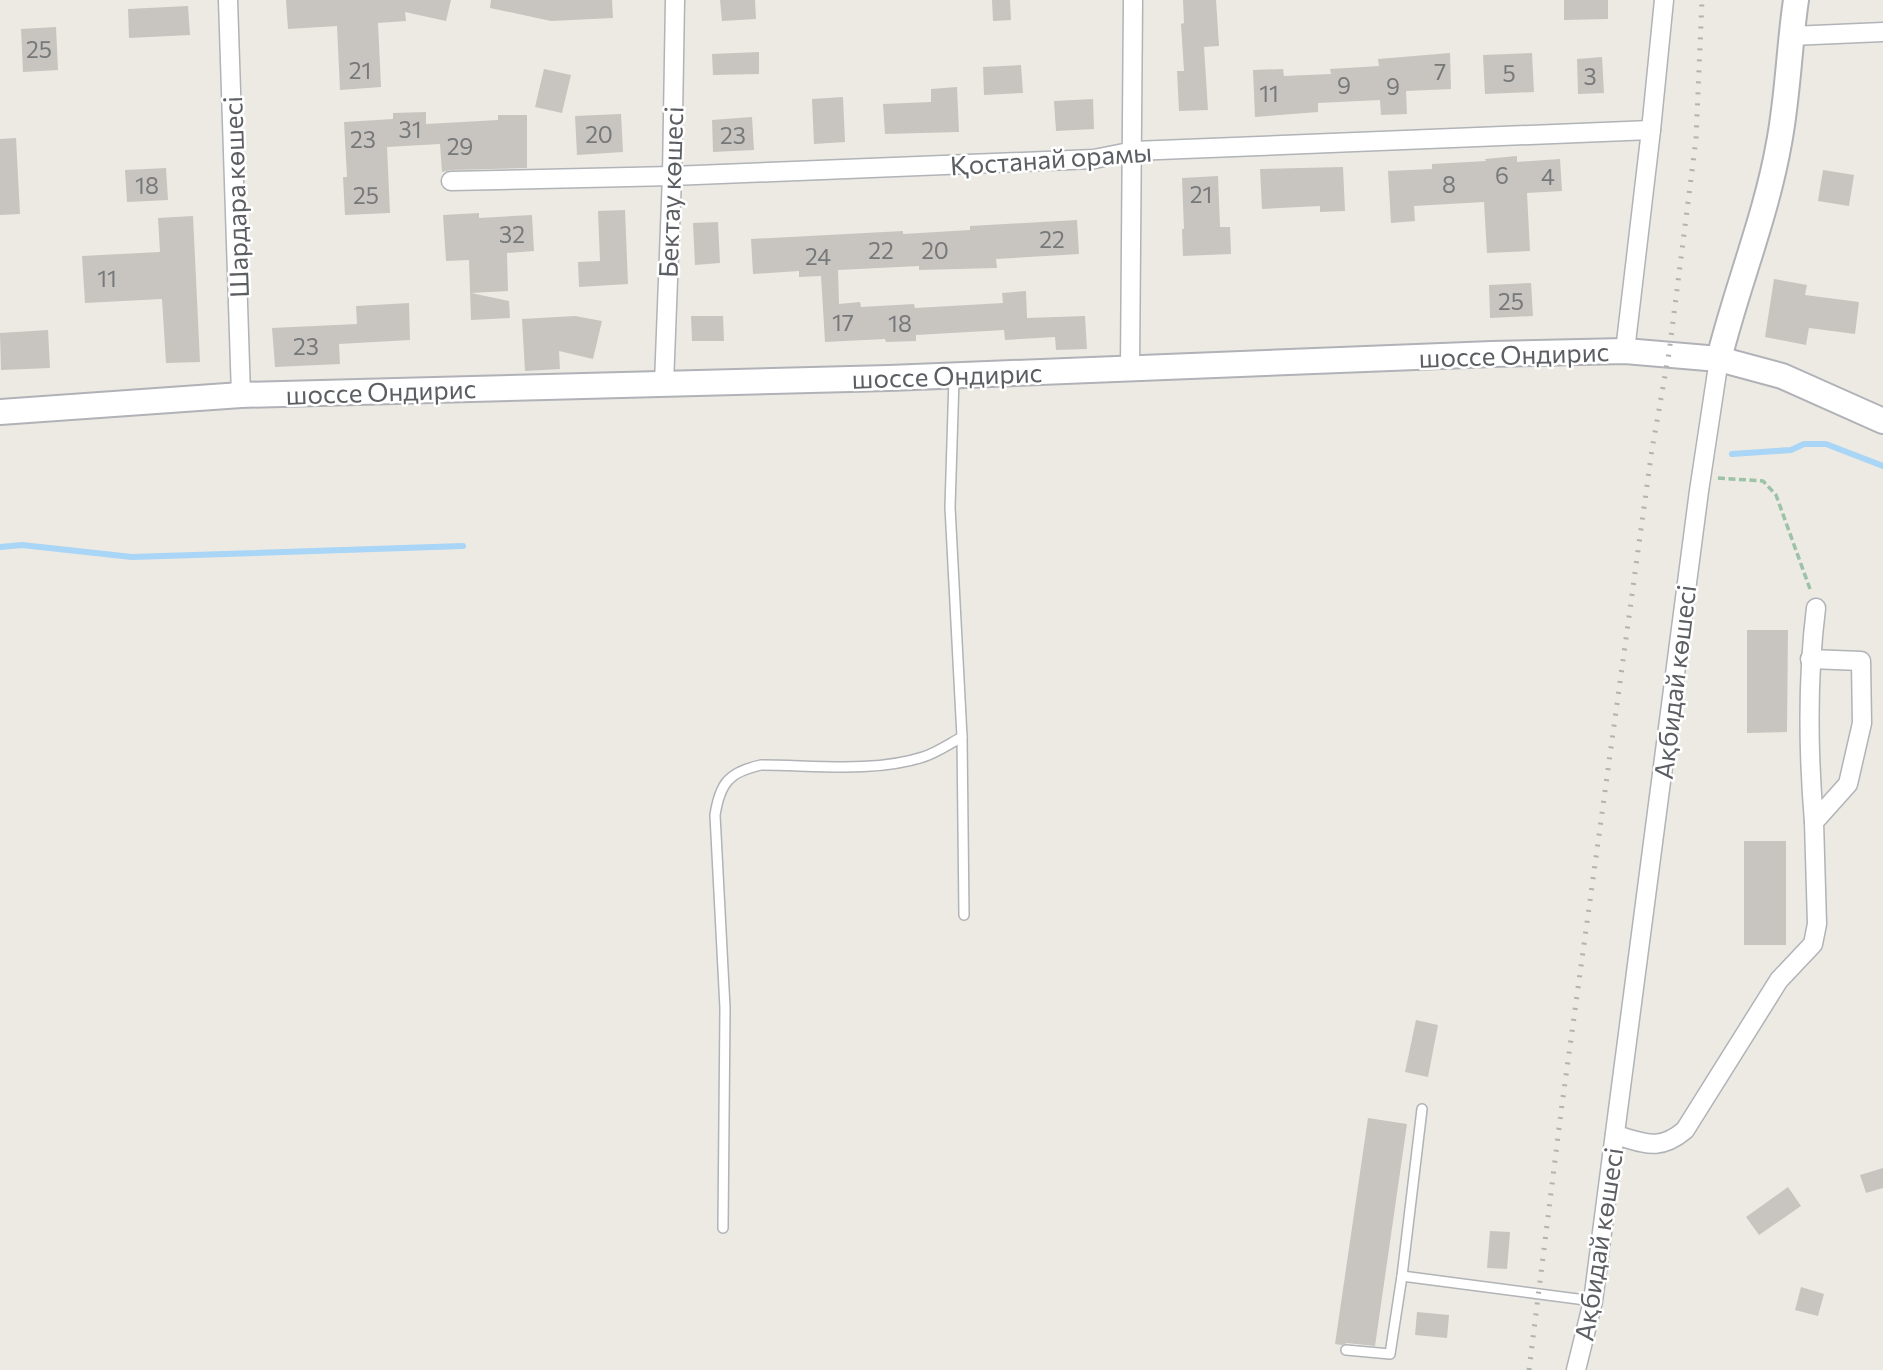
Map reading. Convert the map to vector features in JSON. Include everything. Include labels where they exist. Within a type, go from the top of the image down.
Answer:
[{"type":"main road","name":"Ақбидай көшесі","points":[[1719,359],[1731,309],[1760,226],[1777,154],[1796,0]]},
{"type":"main road","name":"шоссе Ондирис","points":[[0,412],[241,395],[954,376],[1625,351],[1719,359],[1782,376],[1883,421]]},
{"type":"street","name":"Шардара көшесі","points":[[228,0],[241,395]]},
{"type":"street","name":"Бектау көшесі","points":[[664,384],[675,0]]},
{"type":"street","points":[[1130,368],[1134,151],[1133,0]]},
{"type":"street","points":[[1625,351],[1664,0]]},
{"type":"street","points":[[1791,36],[1883,32]]},
{"type":"street","name":"Қостанай орамы","points":[[451,181],[672,176],[1094,159],[1134,151],[1651,130]]},
{"type":"street","name":"Ақбидай көшесі","points":[[1576,1370],[1593,1301],[1719,359]]},
{"type":"street","points":[[1615,1135],[1651,1145],[1672,1141],[1685,1130],[1779,981],[1813,944],[1817,925],[1809,758],[1810,659],[1816,608]]},
{"type":"street","points":[[1810,659],[1861,660],[1863,723],[1848,784],[1814,822]]},
{"type":"lane","points":[[954,376],[950,507],[962,737],[964,915]]},
{"type":"lane","points":[[723,1227],[725,1008],[715,815],[718,795],[729,778],[744,768],[761,765],[874,765],[901,762],[925,756],[962,737]]},
{"type":"lane","points":[[1346,1350],[1390,1354],[1422,1109]]},
{"type":"lane","points":[[1402,1276],[1593,1301]]},
{"type":"path","points":[[1702,477],[1763,481],[1776,495],[1816,608]]},
{"type":"building","points":[[286,0],[451,0],[446,21],[405,12],[406,21],[378,23],[381,87],[340,90],[337,26],[288,29]]},
{"type":"building","points":[[491,0],[612,0],[613,18],[551,21],[490,8]]},
{"type":"building","points":[[720,0],[755,0],[756,19],[722,21]]},
{"type":"building","points":[[992,0],[1010,0],[1011,20],[993,21]]},
{"type":"building","points":[[1183,0],[1216,0],[1219,46],[1204,47],[1208,110],[1179,111],[1177,71],[1184,71],[1181,24],[1184,23]]},
{"type":"building","points":[[1564,0],[1608,0],[1608,19],[1564,20]]},
{"type":"building","points":[[188,6],[190,35],[129,38],[128,9]]},
{"type":"building","points":[[56,27],[58,70],[23,72],[21,29]]},
{"type":"building","points":[[759,52],[759,74],[713,75],[712,54]]},
{"type":"building","points":[[1450,53],[1451,89],[1406,91],[1407,114],[1381,115],[1380,100],[1318,103],[1318,112],[1255,117],[1253,70],[1283,69],[1284,76],[1331,74],[1330,69],[1379,66],[1378,59]]},
{"type":"building","points":[[1532,53],[1534,92],[1485,94],[1483,55]]},
{"type":"building","points":[[1602,57],[1604,93],[1578,94],[1577,59]]},
{"type":"building","points":[[1021,65],[1023,93],[984,95],[983,67]]},
{"type":"building","points":[[544,69],[571,75],[562,113],[535,107]]},
{"type":"building","points":[[957,87],[959,132],[885,134],[883,104],[931,102],[931,89]]},
{"type":"building","points":[[843,97],[845,142],[814,144],[812,99]]},
{"type":"building","points":[[1093,99],[1094,129],[1056,131],[1054,101]]},
{"type":"building","points":[[426,112],[426,124],[498,120],[498,115],[527,115],[527,168],[442,172],[440,144],[387,147],[390,213],[345,215],[343,177],[347,177],[344,122],[393,119],[393,113]]},
{"type":"building","points":[[621,114],[623,152],[577,155],[575,116]]},
{"type":"building","points":[[752,117],[754,150],[713,152],[712,120]]},
{"type":"building","points":[[16,138],[20,214],[0,215],[0,139]]},
{"type":"building","points":[[1517,156],[1517,162],[1560,159],[1562,191],[1527,193],[1530,251],[1487,253],[1484,202],[1414,206],[1415,221],[1391,223],[1388,171],[1432,169],[1432,164]]},
{"type":"building","points":[[1343,167],[1345,211],[1320,212],[1320,206],[1262,209],[1260,169]]},
{"type":"building","points":[[166,168],[168,200],[127,202],[125,170]]},
{"type":"building","points":[[1823,170],[1854,175],[1849,206],[1818,201]]},
{"type":"building","points":[[1218,176],[1220,227],[1230,227],[1231,254],[1183,256],[1182,178]]},
{"type":"building","points":[[625,210],[628,284],[579,287],[578,262],[600,261],[598,211]]},
{"type":"building","points":[[479,213],[479,218],[532,215],[534,251],[507,253],[508,291],[471,293],[509,301],[510,318],[471,320],[469,260],[446,261],[443,215]]},
{"type":"building","points":[[193,216],[200,362],[166,363],[162,299],[85,303],[82,256],[160,252],[158,218]]},
{"type":"building","points":[[1077,220],[1079,254],[996,259],[997,268],[919,270],[919,266],[838,270],[839,304],[860,302],[861,307],[914,304],[915,308],[1003,303],[1002,293],[1026,291],[1027,318],[1085,316],[1087,349],[1056,350],[1055,337],[1005,340],[1004,330],[916,335],[916,341],[886,342],[885,339],[825,342],[821,276],[799,277],[799,271],[753,274],[751,239],[903,231],[903,234],[970,230],[970,226]]},
{"type":"building","points":[[718,222],[720,263],[695,265],[693,223]]},
{"type":"building","points":[[1774,279],[1807,285],[1805,295],[1859,302],[1855,334],[1809,328],[1806,345],[1765,337]]},
{"type":"building","points":[[1531,283],[1533,316],[1490,318],[1489,285]]},
{"type":"building","points":[[409,303],[410,340],[339,344],[340,364],[275,367],[272,328],[357,324],[356,306]]},
{"type":"building","points":[[575,316],[602,321],[593,359],[559,351],[560,369],[525,371],[522,319]]},
{"type":"building","points":[[691,316],[723,316],[724,341],[692,341]]},
{"type":"building","points":[[48,330],[50,368],[1,370],[0,333]]},
{"type":"building","points":[[1747,630],[1788,630],[1787,732],[1747,733]]},
{"type":"building","points":[[1744,841],[1786,841],[1786,945],[1744,945]]},
{"type":"building","points":[[1416,1020],[1438,1025],[1428,1077],[1405,1072]]},
{"type":"building","points":[[1368,1118],[1407,1124],[1375,1346],[1347,1343],[1342,1345],[1335,1344]]},
{"type":"building","points":[[1883,1168],[1883,1188],[1866,1193],[1860,1175]]},
{"type":"building","points":[[1788,1187],[1801,1206],[1759,1235],[1746,1217]]},
{"type":"building","points":[[1490,1231],[1510,1232],[1507,1269],[1487,1268]]},
{"type":"building","points":[[1801,1287],[1824,1294],[1818,1316],[1795,1310]]},
{"type":"building","points":[[1417,1312],[1449,1315],[1447,1338],[1415,1335]]},
{"type":"waterway","points":[[1732,454],[1791,450],[1804,444],[1826,444],[1883,466]]},
{"type":"waterway","points":[[0,547],[22,545],[132,557],[463,546]]},
{"type":"railway","points":[[1529,1370],[1561,1112],[1652,449],[1669,353],[1696,139],[1702,0]]}]
